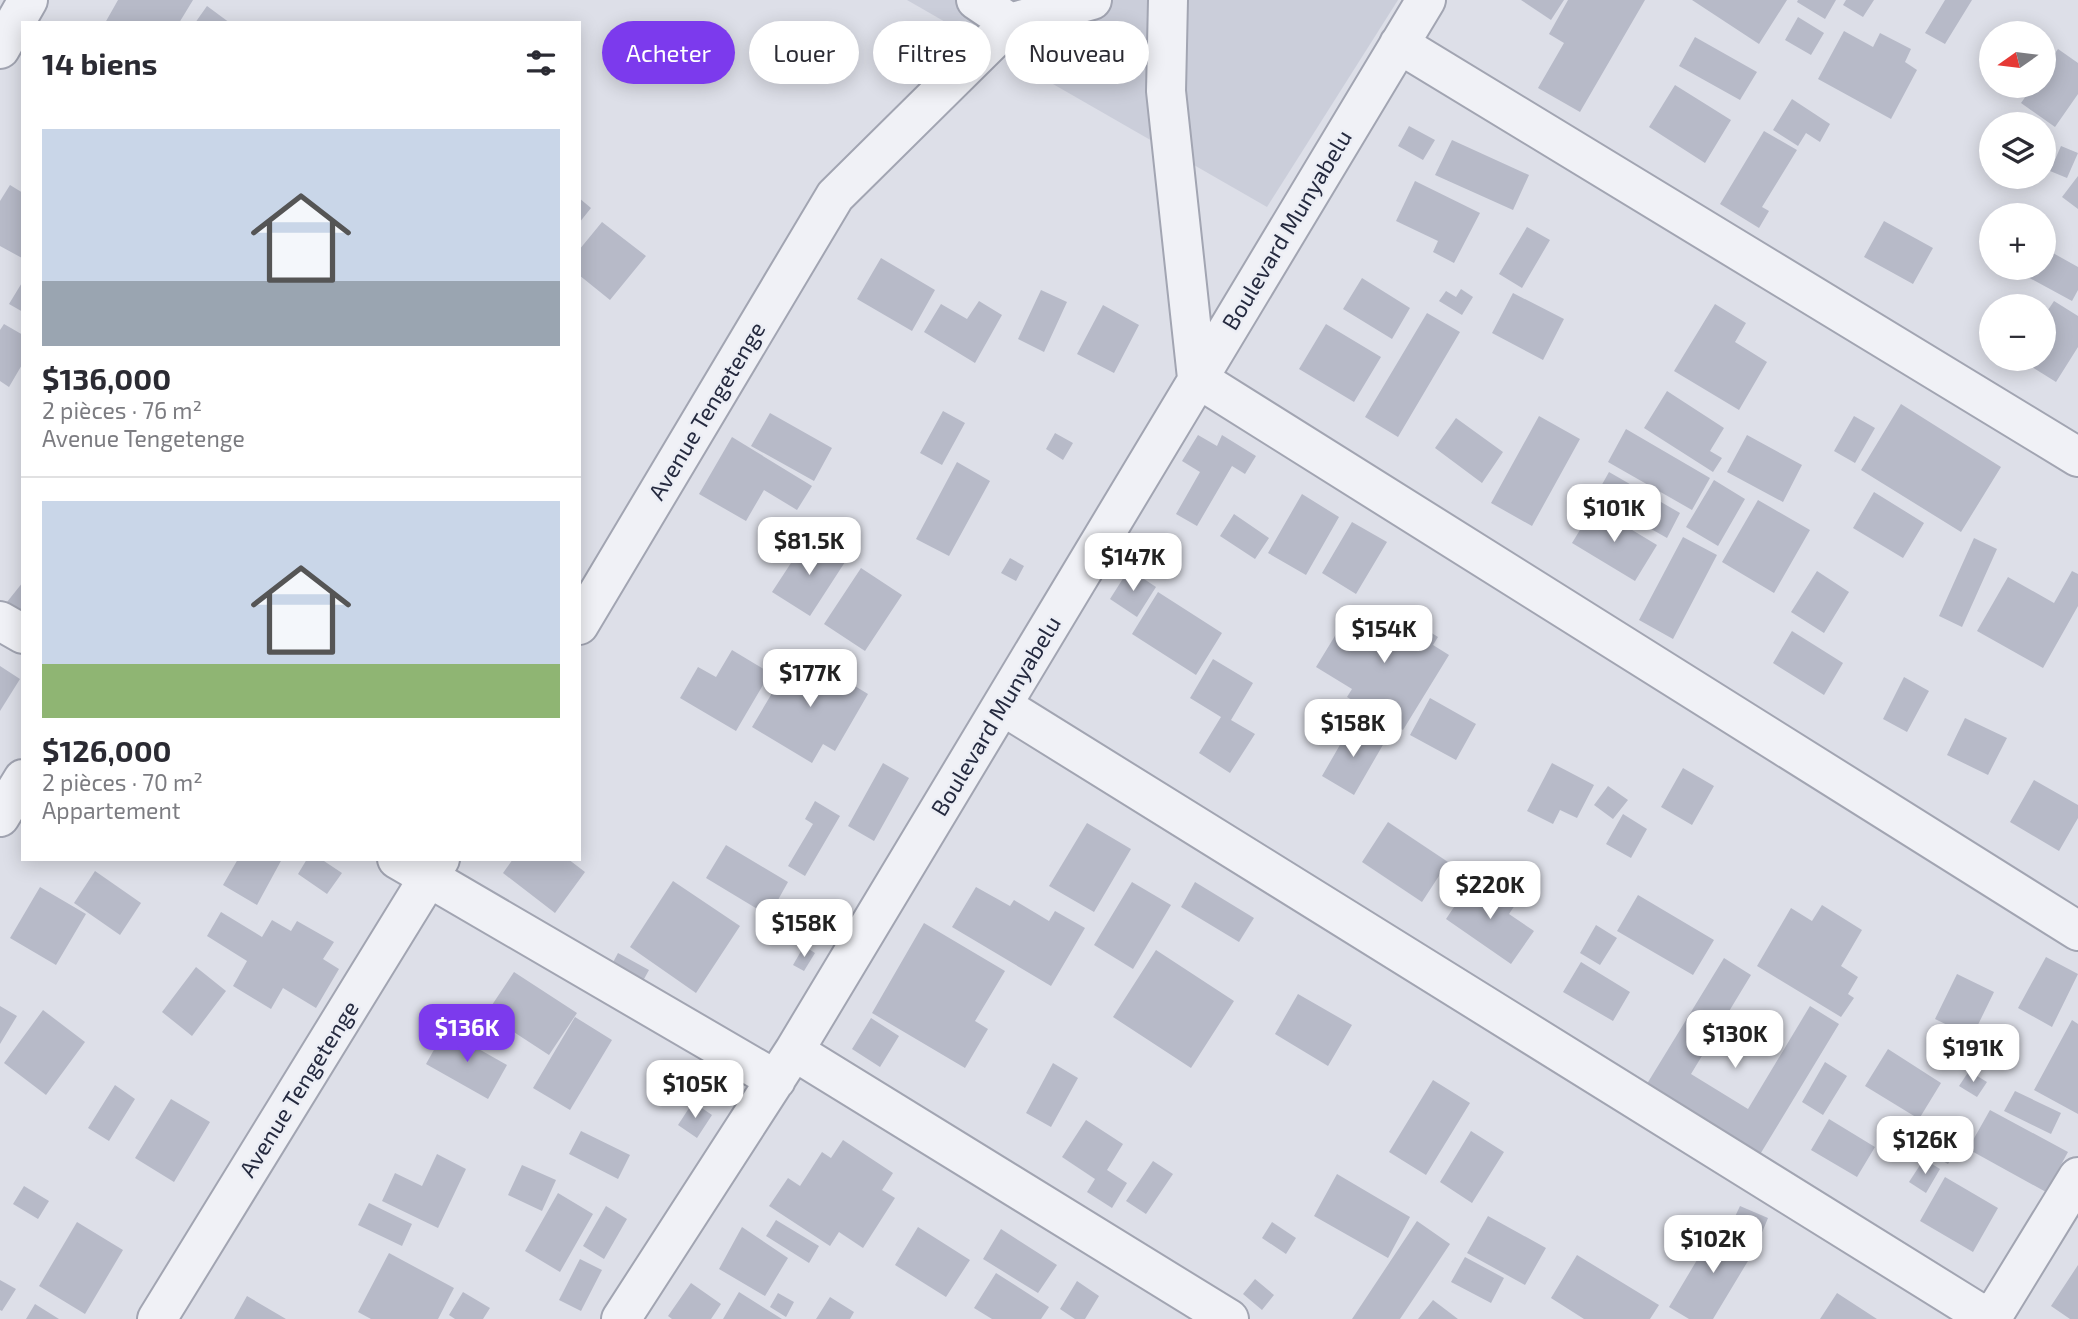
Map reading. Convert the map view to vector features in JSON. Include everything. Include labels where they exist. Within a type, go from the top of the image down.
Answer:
[{"type":"street","points":[[0,49],[28,0]]},
{"type":"street","points":[[976,0],[1007,21]]},
{"type":"street","points":[[1017,21],[1092,0]]},
{"type":"street","points":[[1168,0],[1166,91],[1197,378],[2078,931]]},
{"type":"street","name":"Boulevard Munyabelu","points":[[621,1319],[785,1066],[1426,0]]},
{"type":"street","name":"Avenue Tengetenge","points":[[581,622],[835,196],[1005,28]]},
{"type":"street","points":[[1399,44],[2078,457]]},
{"type":"street","points":[[0,621],[21,633]]},
{"type":"street","points":[[1003,706],[1990,1319],[2078,1177]]},
{"type":"street","points":[[0,817],[21,782]]},
{"type":"street","points":[[422,866],[785,1066],[1229,1319]]},
{"type":"street","name":"Avenue Tengetenge","points":[[158,1319],[422,866]]},
{"type":"shaded area","points":[[907,0],[1398,0],[1267,207],[1053,84],[1149,84],[1149,21],[1005,21],[1005,56],[991,48],[991,21],[944,21]]},
{"type":"building","points":[[118,0],[193,0],[180,21],[106,21]]},
{"type":"building","points":[[1521,0],[1564,0],[1551,20]]},
{"type":"building","points":[[1568,0],[1645,0],[1580,112],[1538,88],[1564,43],[1549,34]]},
{"type":"building","points":[[1692,0],[1787,0],[1759,44]]},
{"type":"building","points":[[1836,0],[1825,19],[1797,2]]},
{"type":"building","points":[[1846,0],[1874,0],[1863,17],[1843,5]]},
{"type":"building","points":[[1945,0],[1972,0],[1945,44],[1925,33]]},
{"type":"building","points":[[207,6],[227,21],[196,21]]},
{"type":"building","points":[[1798,17],[1824,33],[1811,55],[1785,40]]},
{"type":"building","points":[[1844,31],[1873,47],[1880,33],[1911,49],[1905,62],[1917,70],[1891,119],[1818,79]]},
{"type":"building","points":[[1695,37],[1757,72],[1740,100],[1679,66]]},
{"type":"building","points":[[2058,49],[2078,63],[2078,94],[2056,126],[2056,112],[2034,112],[2021,103],[2025,98],[2056,98]]},
{"type":"building","points":[[1675,85],[1731,120],[1705,163],[1649,127]]},
{"type":"building","points":[[1792,99],[1830,124],[1820,142],[1806,133],[1798,146],[1773,130]]},
{"type":"building","points":[[1409,126],[1435,140],[1423,160],[1398,146]]},
{"type":"building","points":[[1764,131],[1797,150],[1762,207],[1769,211],[1759,228],[1720,204]]},
{"type":"building","points":[[1452,140],[1529,175],[1513,210],[1435,175]]},
{"type":"building","points":[[2061,146],[2078,153],[2067,178],[2056,173],[2056,157]]},
{"type":"building","points":[[2078,176],[2078,209],[2062,197]]},
{"type":"building","points":[[1415,181],[1480,213],[1454,263],[1433,252],[1438,241],[1396,221]]},
{"type":"building","points":[[10,185],[21,192],[21,257],[0,246],[0,201]]},
{"type":"building","points":[[581,200],[591,208],[581,220]]},
{"type":"building","points":[[1884,221],[1933,248],[1913,284],[1864,257]]},
{"type":"building","points":[[602,222],[646,256],[610,300],[581,277],[581,248]]},
{"type":"building","points":[[1527,227],[1550,240],[1522,288],[1499,274]]},
{"type":"building","points":[[2056,255],[2078,267],[2078,290],[2072,301],[2033,280],[2056,280]]},
{"type":"building","points":[[881,258],[935,290],[912,331],[857,299]]},
{"type":"building","points":[[1362,278],[1410,308],[1392,339],[1343,309]]},
{"type":"building","points":[[21,284],[21,311],[9,304]]},
{"type":"building","points":[[1461,289],[1473,297],[1462,315],[1439,301],[1446,291],[1456,297]]},
{"type":"building","points":[[1041,290],[1067,302],[1044,352],[1018,339]]},
{"type":"building","points":[[1513,293],[1564,319],[1543,360],[1492,333]]},
{"type":"building","points":[[979,301],[1002,315],[975,363],[924,332],[941,304],[967,319]]},
{"type":"building","points":[[2056,302],[2078,316],[2078,347],[2056,382],[2038,371],[2056,371]]},
{"type":"building","points":[[1715,304],[1746,323],[1735,342],[1767,362],[1739,410],[1674,371]]},
{"type":"building","points":[[1103,305],[1139,325],[1114,373],[1077,354]]},
{"type":"building","points":[[1427,313],[1460,332],[1398,437],[1365,417]]},
{"type":"building","points":[[4,324],[21,334],[21,366],[9,387],[0,381],[0,330]]},
{"type":"building","points":[[1326,324],[1381,357],[1354,402],[1299,369]]},
{"type":"building","points":[[1667,391],[1724,428],[1710,451],[1722,458],[1713,472],[1644,428]]},
{"type":"building","points":[[1901,404],[2001,467],[1961,532],[1861,470]]},
{"type":"building","points":[[943,411],[965,423],[942,465],[920,453]]},
{"type":"building","points":[[770,413],[832,448],[814,481],[751,446]]},
{"type":"building","points":[[1539,416],[1580,439],[1532,526],[1491,503]]},
{"type":"building","points":[[1854,416],[1875,428],[1855,463],[1834,451]]},
{"type":"building","points":[[1456,418],[1503,452],[1482,483],[1435,448]]},
{"type":"building","points":[[1626,429],[1710,478],[1692,510],[1608,462]]},
{"type":"building","points":[[1055,433],[1073,443],[1063,460],[1046,449]]},
{"type":"building","points":[[1198,435],[1217,446],[1222,435],[1256,456],[1245,474],[1232,466],[1197,526],[1176,514],[1200,472],[1182,461]]},
{"type":"building","points":[[1747,435],[1802,465],[1783,502],[1727,472]]},
{"type":"building","points":[[732,437],[812,486],[797,510],[764,490],[746,521],[699,494]]},
{"type":"building","points":[[957,462],[990,481],[949,556],[916,539]]},
{"type":"building","points":[[1609,472],[1680,513],[1667,538],[1595,497]]},
{"type":"building","points":[[1714,480],[1745,499],[1718,546],[1686,527]]},
{"type":"building","points":[[1874,492],[1924,523],[1903,558],[1853,528]]},
{"type":"building","points":[[1302,494],[1339,517],[1306,575],[1268,553]]},
{"type":"building","points":[[1758,500],[1810,530],[1774,593],[1722,562]]},
{"type":"building","points":[[1594,507],[1657,545],[1635,581],[1572,543]]},
{"type":"building","points":[[1234,514],[1269,538],[1255,559],[1220,536]]},
{"type":"building","points":[[1352,522],[1387,542],[1356,594],[1322,573]]},
{"type":"building","points":[[808,537],[845,562],[810,616],[772,592]]},
{"type":"building","points":[[1683,537],[1717,555],[1673,639],[1639,620]]},
{"type":"building","points":[[1974,538],[1997,549],[1962,627],[1939,616]]},
{"type":"building","points":[[1010,558],[1024,566],[1016,581],[1001,573]]},
{"type":"building","points":[[861,568],[902,595],[865,651],[824,624]]},
{"type":"building","points":[[1129,569],[1156,587],[1137,617],[1110,599]]},
{"type":"building","points":[[1817,571],[1849,592],[1824,633],[1791,612]]},
{"type":"building","points":[[2072,571],[2078,574],[2078,606],[2043,668],[1977,631],[2008,577],[2054,603]]},
{"type":"building","points":[[21,584],[21,620],[3,607]]},
{"type":"building","points":[[1158,592],[1222,633],[1196,675],[1132,634]]},
{"type":"building","points":[[1352,608],[1392,633],[1403,615],[1438,637],[1433,645],[1449,655],[1403,730],[1347,697],[1352,689],[1316,667]]},
{"type":"building","points":[[1792,631],[1843,663],[1824,695],[1773,663]]},
{"type":"building","points":[[732,650],[770,673],[736,731],[680,698],[698,667],[716,677]]},
{"type":"building","points":[[797,651],[868,694],[835,751],[823,744],[812,763],[752,727]]},
{"type":"building","points":[[1213,659],[1253,683],[1231,720],[1255,734],[1230,773],[1199,753],[1221,717],[1190,698]]},
{"type":"building","points":[[0,666],[20,679],[0,711]]},
{"type":"building","points":[[1904,677],[1929,691],[1907,732],[1883,719]]},
{"type":"building","points":[[1430,698],[1476,724],[1456,760],[1410,735]]},
{"type":"building","points":[[1965,718],[2007,738],[1988,775],[1947,755]]},
{"type":"building","points":[[1352,724],[1384,743],[1354,795],[1322,776]]},
{"type":"building","points":[[883,763],[909,778],[874,841],[848,826]]},
{"type":"building","points":[[1552,763],[1594,785],[1577,818],[1560,810],[1553,824],[1527,811]]},
{"type":"building","points":[[1683,768],[1714,786],[1692,825],[1661,807]]},
{"type":"building","points":[[2034,780],[2078,805],[2078,818],[2059,851],[2010,822]]},
{"type":"building","points":[[1608,786],[1628,800],[1613,819],[1594,805]]},
{"type":"building","points":[[815,801],[840,816],[805,876],[788,866],[813,824],[805,819]]},
{"type":"building","points":[[1623,814],[1647,829],[1631,858],[1606,844]]},
{"type":"building","points":[[1388,822],[1448,862],[1422,902],[1362,862]]},
{"type":"building","points":[[1087,823],[1131,849],[1094,912],[1049,886]]},
{"type":"building","points":[[726,845],[788,882],[769,916],[706,878]]},
{"type":"building","points":[[237,861],[281,861],[257,905],[223,885]]},
{"type":"building","points":[[306,861],[324,861],[342,873],[327,894],[298,874]]},
{"type":"building","points":[[512,861],[571,861],[585,872],[555,913],[503,873]]},
{"type":"building","points":[[95,871],[141,903],[120,935],[74,903]]},
{"type":"building","points":[[1474,877],[1515,905],[1509,914],[1534,931],[1511,964],[1446,919]]},
{"type":"building","points":[[673,881],[740,926],[696,993],[630,947]]},
{"type":"building","points":[[1132,882],[1171,905],[1133,969],[1094,945]]},
{"type":"building","points":[[1195,882],[1254,918],[1239,942],[1181,907]]},
{"type":"building","points":[[40,887],[86,914],[56,965],[10,938]]},
{"type":"building","points":[[976,887],[1010,906],[1014,900],[1049,921],[1055,911],[1085,928],[1051,986],[952,927]]},
{"type":"building","points":[[1638,895],[1714,940],[1693,975],[1617,931]]},
{"type":"building","points":[[1822,905],[1862,930],[1841,966],[1858,977],[1848,994],[1854,998],[1841,1017],[1757,966],[1791,908],[1812,921]]},
{"type":"building","points":[[221,912],[262,937],[272,920],[291,931],[297,921],[334,942],[323,959],[339,969],[316,1008],[283,988],[271,1009],[233,986],[247,961],[207,936]]},
{"type":"building","points":[[924,923],[1005,971],[975,1021],[988,1029],[965,1068],[872,1013]]},
{"type":"building","points":[[1596,925],[1617,938],[1600,965],[1580,953]]},
{"type":"building","points":[[804,946],[815,953],[804,971],[793,965]]},
{"type":"building","points":[[1156,950],[1234,1001],[1191,1068],[1113,1017]]},
{"type":"building","points":[[618,953],[649,970],[634,997],[604,979]]},
{"type":"building","points":[[2046,957],[2078,974],[2052,1027],[2018,1008]]},
{"type":"building","points":[[1724,958],[1751,975],[1691,1074],[1748,1109],[1810,1006],[1839,1024],[1756,1161],[1642,1092]]},
{"type":"building","points":[[1581,962],[1630,992],[1613,1021],[1563,992]]},
{"type":"building","points":[[196,967],[226,991],[192,1036],[162,1012]]},
{"type":"building","points":[[514,972],[577,1013],[549,1055],[486,1014]]},
{"type":"building","points":[[1957,974],[1994,992],[1972,1037],[1935,1019]]},
{"type":"building","points":[[1298,994],[1352,1025],[1328,1066],[1275,1034]]},
{"type":"building","points":[[0,1006],[17,1016],[0,1044]]},
{"type":"building","points":[[43,1010],[85,1042],[46,1095],[4,1063]]},
{"type":"building","points":[[575,1017],[612,1040],[570,1110],[533,1088]]},
{"type":"building","points":[[871,1018],[899,1036],[880,1067],[852,1049]]},
{"type":"building","points":[[2072,1020],[2078,1024],[2078,1114],[2034,1090]]},
{"type":"building","points":[[445,1030],[507,1065],[488,1099],[426,1064]]},
{"type":"building","points":[[1991,1038],[2010,1051],[1999,1067],[1981,1055]]},
{"type":"building","points":[[1888,1049],[1941,1083],[1919,1119],[1865,1086]]},
{"type":"building","points":[[1825,1062],[1847,1076],[1823,1115],[1802,1102]]},
{"type":"building","points":[[1053,1063],[1078,1078],[1051,1127],[1026,1113]]},
{"type":"building","points":[[1969,1071],[1987,1082],[1977,1097],[1959,1086]]},
{"type":"building","points":[[1433,1080],[1470,1103],[1426,1175],[1389,1152]]},
{"type":"building","points":[[115,1085],[135,1099],[109,1141],[88,1128]]},
{"type":"building","points":[[2015,1091],[2061,1113],[2051,1134],[2004,1111]]},
{"type":"building","points":[[171,1099],[210,1122],[174,1182],[135,1158]]},
{"type":"building","points":[[693,1102],[712,1115],[697,1138],[678,1125]]},
{"type":"building","points":[[1990,1110],[2068,1152],[2046,1192],[1968,1149]]},
{"type":"building","points":[[1829,1119],[1875,1147],[1857,1177],[1811,1150]]},
{"type":"building","points":[[1086,1120],[1123,1144],[1107,1170],[1127,1183],[1112,1208],[1087,1192],[1095,1179],[1062,1157]]},
{"type":"building","points":[[1941,1128],[1962,1140],[1948,1164],[1927,1152]]},
{"type":"building","points":[[581,1131],[630,1155],[618,1179],[569,1154]]},
{"type":"building","points":[[1471,1131],[1504,1152],[1472,1203],[1440,1182]]},
{"type":"building","points":[[843,1140],[893,1173],[882,1190],[895,1198],[863,1248],[839,1232],[830,1246],[769,1206],[788,1178],[800,1186],[822,1152],[831,1158]]},
{"type":"building","points":[[437,1154],[466,1169],[438,1228],[382,1201],[395,1173],[422,1186]]},
{"type":"building","points":[[1924,1159],[1940,1169],[1926,1193],[1909,1182]]},
{"type":"building","points":[[1153,1161],[1173,1174],[1146,1214],[1126,1201]]},
{"type":"building","points":[[522,1165],[556,1180],[542,1211],[508,1195]]},
{"type":"building","points":[[1337,1174],[1410,1217],[1388,1258],[1314,1216]]},
{"type":"building","points":[[1945,1177],[1998,1208],[1973,1252],[1920,1221]]},
{"type":"building","points":[[24,1186],[49,1201],[38,1219],[13,1204]]},
{"type":"building","points":[[558,1193],[593,1214],[560,1272],[525,1251]]},
{"type":"building","points":[[369,1203],[412,1224],[402,1246],[358,1225]]},
{"type":"building","points":[[606,1206],[627,1219],[604,1259],[583,1246]]},
{"type":"building","points":[[1740,1206],[1768,1218],[1761,1235],[1732,1223]]},
{"type":"building","points":[[1488,1216],[1546,1248],[1525,1285],[1467,1253]]},
{"type":"building","points":[[776,1220],[819,1246],[809,1263],[766,1236]]},
{"type":"building","points":[[1417,1221],[1450,1244],[1400,1319],[1352,1319]]},
{"type":"building","points":[[77,1222],[123,1250],[85,1314],[39,1286]]},
{"type":"building","points":[[1272,1222],[1296,1238],[1286,1254],[1262,1238]]},
{"type":"building","points":[[1719,1223],[1757,1246],[1713,1319],[1689,1319],[1669,1307]]},
{"type":"building","points":[[742,1227],[788,1258],[765,1296],[719,1269]]},
{"type":"building","points":[[918,1227],[970,1260],[946,1297],[895,1265]]},
{"type":"building","points":[[1001,1229],[1057,1265],[1038,1293],[983,1259]]},
{"type":"building","points":[[389,1253],[454,1288],[438,1319],[371,1319],[358,1312]]},
{"type":"building","points":[[1577,1255],[1659,1305],[1650,1319],[1584,1319],[1551,1298]]},
{"type":"building","points":[[1465,1257],[1504,1278],[1491,1303],[1451,1282]]},
{"type":"building","points":[[580,1259],[602,1270],[581,1311],[559,1300]]},
{"type":"building","points":[[2078,1265],[2078,1319],[2070,1319],[2051,1306]]},
{"type":"building","points":[[996,1273],[1049,1307],[1041,1319],[992,1319],[974,1308]]},
{"type":"building","points":[[1255,1279],[1274,1295],[1262,1310],[1243,1294]]},
{"type":"building","points":[[0,1280],[16,1289],[2,1311],[0,1310]]},
{"type":"building","points":[[1077,1281],[1099,1296],[1085,1319],[1075,1319],[1060,1309]]},
{"type":"building","points":[[691,1283],[721,1304],[711,1319],[672,1319],[668,1316]]},
{"type":"building","points":[[463,1292],[490,1308],[483,1319],[455,1319],[449,1315]]},
{"type":"building","points":[[739,1292],[782,1319],[723,1319]]},
{"type":"building","points":[[778,1293],[794,1302],[786,1317],[770,1307]]},
{"type":"building","points":[[1837,1293],[1877,1319],[1820,1319]]},
{"type":"building","points":[[247,1296],[286,1319],[234,1319]]},
{"type":"building","points":[[830,1297],[854,1312],[850,1319],[816,1319]]},
{"type":"building","points":[[1433,1300],[1458,1319],[1418,1319]]},
{"type":"building","points":[[35,1304],[59,1319],[26,1319]]}]
